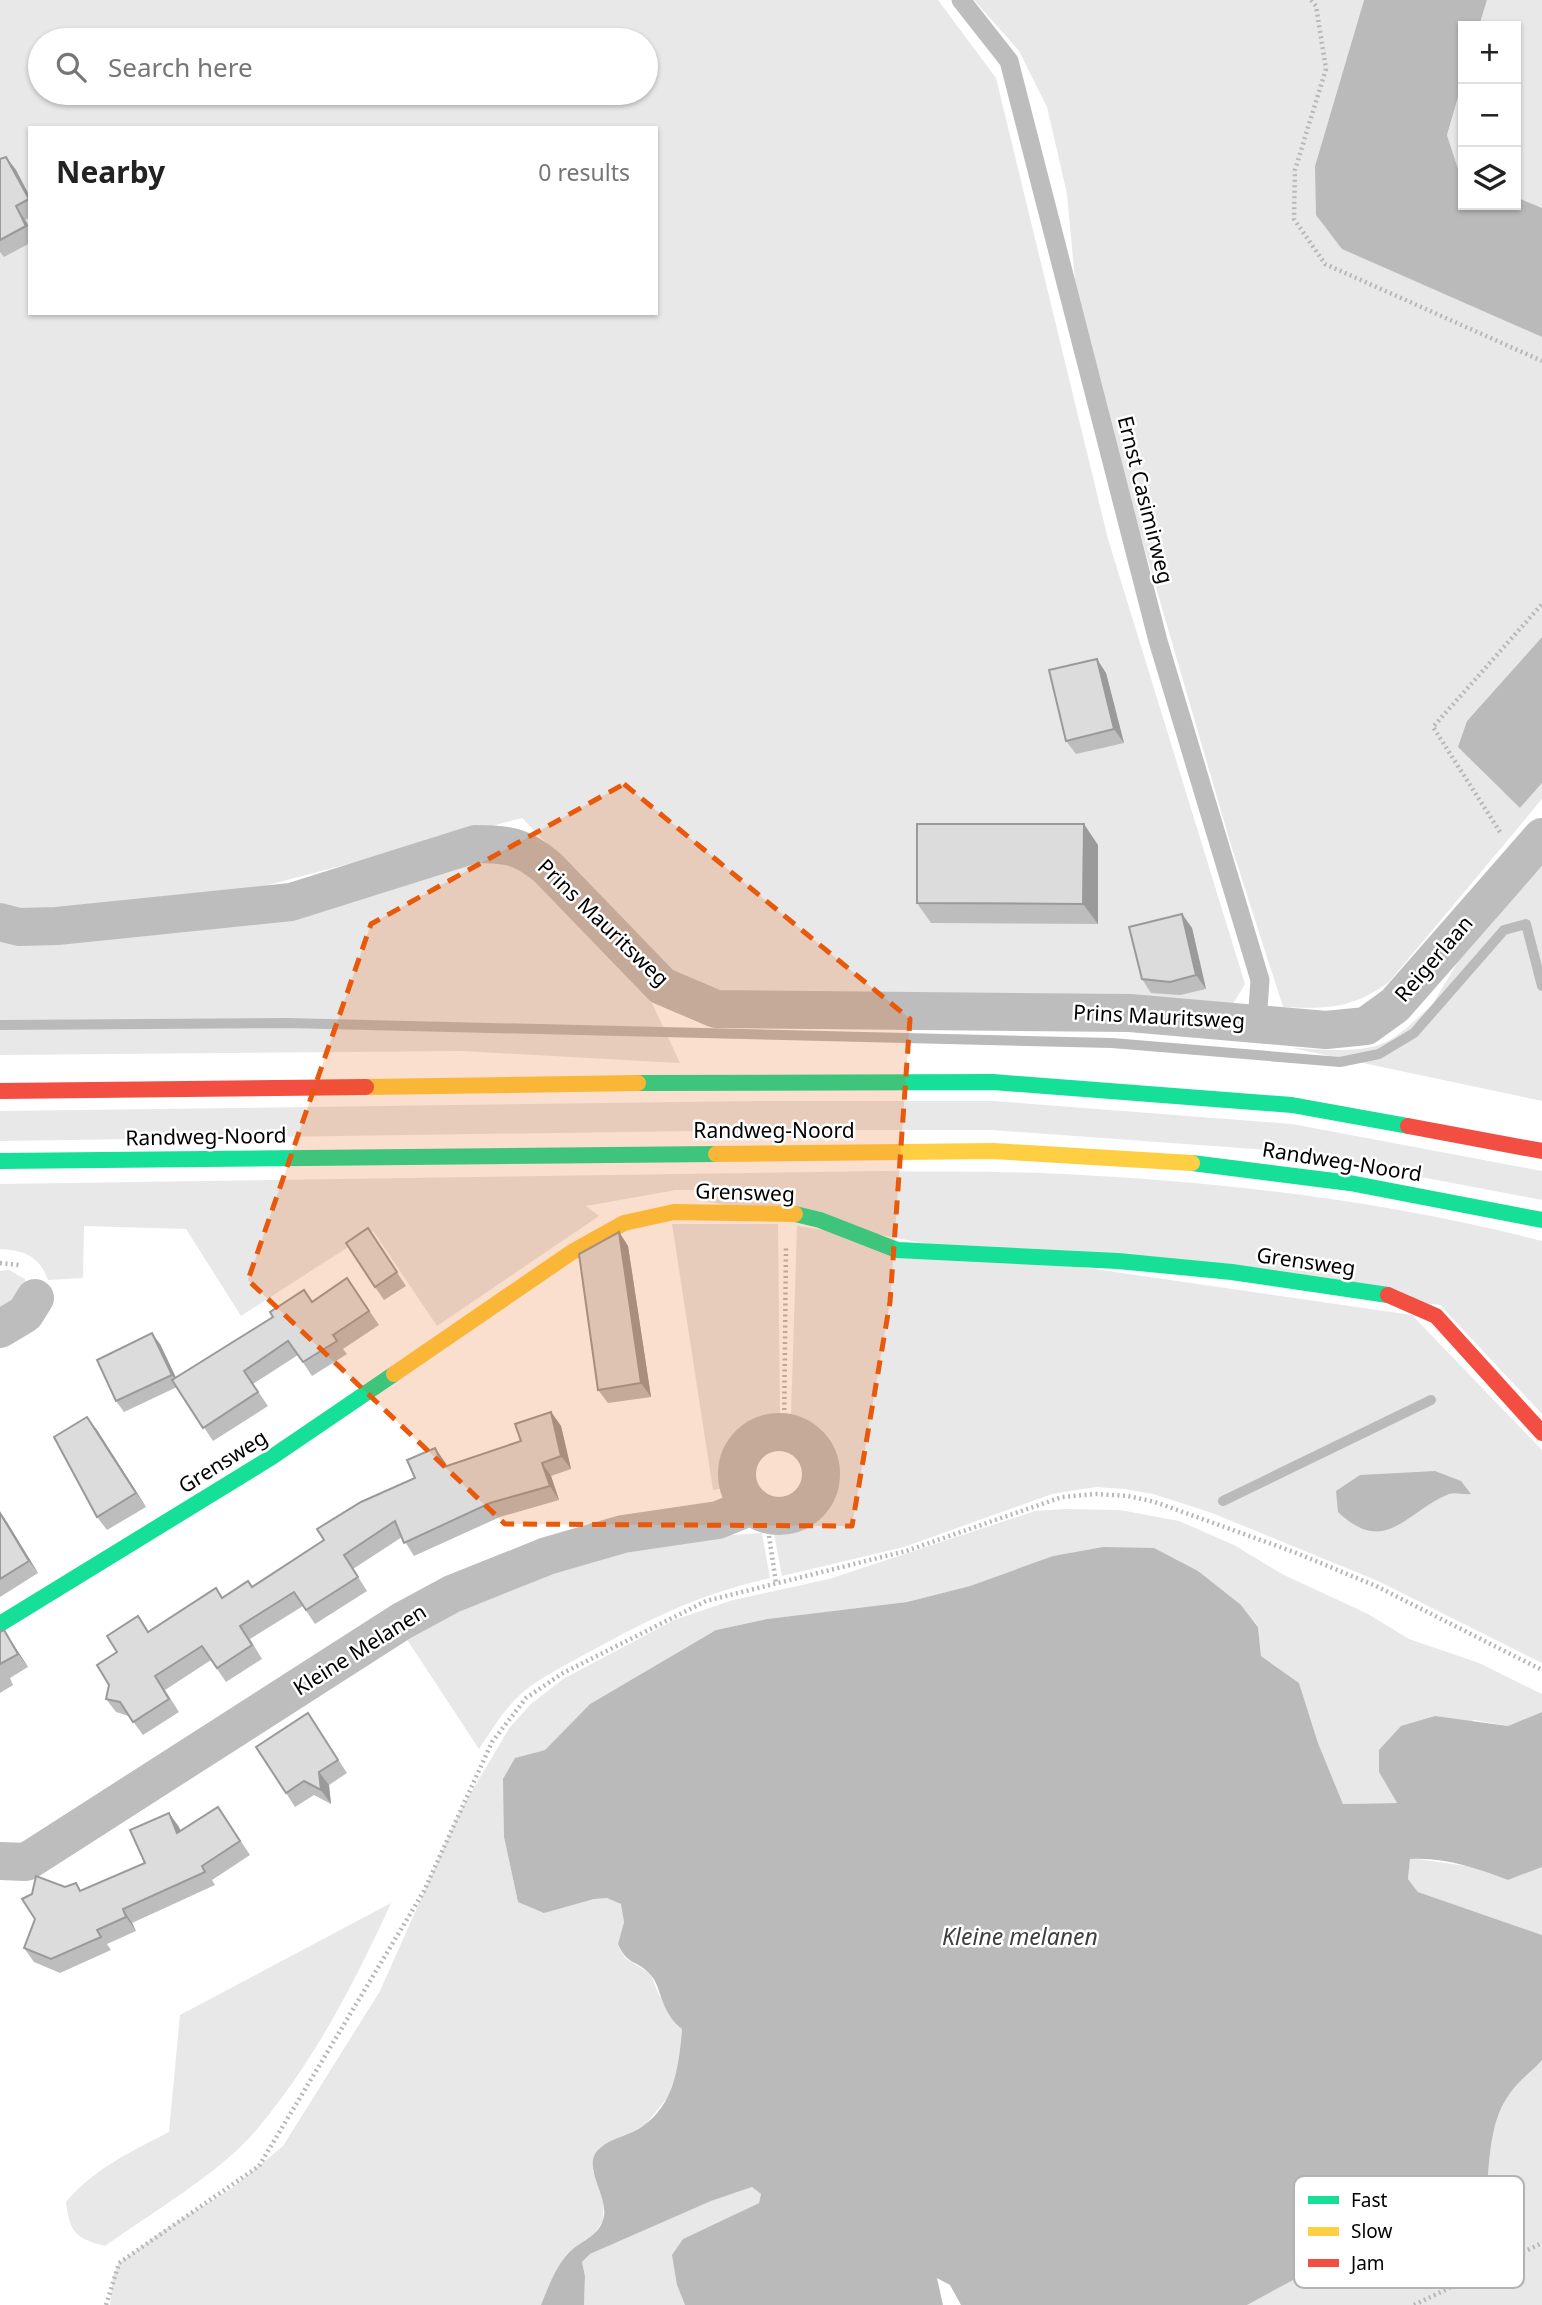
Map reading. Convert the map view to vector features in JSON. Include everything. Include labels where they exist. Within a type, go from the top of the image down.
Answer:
[{"type":"main road","points":[[0,1091],[756,1082],[993,1082],[1292,1105],[1542,1151]]},
{"type":"main road","name":"Randweg-Noord","points":[[0,1161],[1006,1151],[1143,1158],[1283,1172],[1434,1197],[1542,1220]]},
{"type":"main road","name":"Grensweg","points":[[0,1624],[272,1457],[572,1252],[624,1223],[674,1212],[787,1212],[820,1220],[897,1250],[1118,1261],[1232,1272],[1387,1294],[1436,1316],[1542,1433]]},
{"type":"street","name":"Prins Mauritsweg","points":[[0,922],[19,928],[57,926],[291,902],[475,844],[505,844],[528,851],[548,868],[662,986],[716,1009],[1130,1013],[1257,1023]]},
{"type":"street","name":"Reigerlaan","points":[[1257,1023],[1326,1030],[1366,1026],[1395,1005],[1531,849]]},
{"type":"street","points":[[0,1329],[24,1314],[35,1298]]},
{"type":"street","name":"Kleine Melanen","points":[[0,1861],[26,1862],[402,1621],[452,1594],[547,1556],[623,1535],[718,1520],[759,1510],[782,1516],[797,1512],[814,1496],[822,1475],[819,1459],[811,1446],[799,1436],[784,1432]]},
{"type":"street","points":[[759,1510],[738,1483],[740,1457],[758,1437],[784,1432]]},
{"type":"lane","name":"Ernst Casimirweg","points":[[961,0],[1009,61],[1158,641],[1260,980],[1257,1023]]},
{"type":"path","points":[[1311,0],[1316,6],[1326,69],[1295,170],[1294,219],[1325,264],[1542,361]]},
{"type":"path","points":[[1531,849],[1433,727],[1542,604]]},
{"type":"path","points":[[784,1432],[787,1212]]},
{"type":"path","points":[[106,2305],[119,2263],[259,2166],[424,1891],[492,1742],[526,1699],[564,1673],[674,1615],[706,1601],[906,1551],[1062,1497],[1096,1494],[1128,1496],[1155,1502],[1294,1552],[1376,1586],[1542,1670]]},
{"type":"path","points":[[759,1510],[776,1583]]},
{"type":"path","points":[[1524,2252],[1542,2243]]},
{"type":"path","points":[[1414,2305],[1449,2288]]},
{"type":"highlighted area","points":[[624,784],[910,1019],[890,1302],[852,1526],[505,1524],[248,1280],[371,924]]},
{"type":"shaded area","points":[[0,0],[938,0],[996,78],[1108,539],[1245,984],[1231,1007],[725,994],[669,969],[522,818],[230,895],[41,917],[0,906]]},
{"type":"shaded area","points":[[974,0],[1364,0],[1315,166],[1343,249],[1542,337],[1542,637],[1467,721],[1520,808],[1542,783],[1542,799],[1389,982],[1363,998],[1326,1007],[1283,1007],[1230,842],[1079,323],[1067,194],[1047,107],[1019,51]]},
{"type":"shaded area","points":[[1487,0],[1542,0],[1542,208],[1521,199],[1521,21],[1481,21]]},
{"type":"shaded area","points":[[1458,97],[1458,169],[1447,135]]},
{"type":"shaded area","points":[[1542,845],[1542,1101],[1292,1048],[1368,1048],[1380,1045],[1401,1032],[1432,1005],[1500,891]]},
{"type":"shaded area","points":[[495,858],[532,873],[646,990],[680,1063],[462,1051],[0,1055],[0,935]]},
{"type":"shaded area","points":[[759,1101],[994,1101],[1292,1124],[1542,1171],[1542,1200],[1284,1151],[991,1130],[758,1130],[0,1141],[0,1111]]},
{"type":"shaded area","points":[[883,1171],[1064,1174],[1244,1188],[1365,1204],[1542,1241],[1542,1414],[1440,1305],[928,1244],[704,1201],[697,1190],[676,1190],[586,1206],[599,1216],[437,1326],[373,1231],[241,1316],[186,1229],[84,1226],[83,1278],[48,1280],[40,1265],[30,1256],[0,1249],[0,1184]]},
{"type":"shaded area","points":[[672,1224],[778,1224],[780,1413],[752,1421],[734,1437],[725,1459],[724,1488],[713,1490]]},
{"type":"shaded area","points":[[797,1226],[1412,1315],[1542,1450],[1542,1663],[1378,1581],[1212,1513],[1153,1494],[1124,1489],[1096,1487],[1052,1494],[904,1547],[782,1576],[773,1529],[799,1523],[818,1511],[831,1494],[836,1476],[835,1456],[827,1439],[812,1424],[791,1414]]},
{"type":"shaded area","points":[[9,1270],[25,1279],[27,1293],[0,1319],[0,1271]]},
{"type":"shaded area","points":[[1120,1510],[1179,1521],[1234,1545],[1282,1574],[1368,1614],[1409,1639],[1479,1663],[1542,1694],[1542,1712],[1508,1726],[1474,1720],[1379,1772],[1397,1803],[1343,1804],[1318,1743],[1299,1683],[1261,1656],[1258,1626],[1241,1605],[1103,1547],[1054,1556],[970,1586],[907,1602],[767,1619],[716,1630],[590,1704],[545,1750],[515,1758],[504,1837],[518,1902],[544,1912],[594,1899],[607,1898],[622,1904],[624,1922],[618,1944],[625,1958],[651,1974],[658,1993],[682,2029],[678,2068],[668,2097],[645,2125],[599,2148],[593,2171],[604,2200],[603,2221],[594,2234],[566,2254],[541,2305],[110,2305],[113,2276],[119,2263],[164,2230],[232,2188],[283,2146],[380,1991],[460,1811],[510,1727],[531,1704],[563,1679],[674,1620],[733,1600],[829,1579],[1035,1511]]},
{"type":"shaded area","points":[[762,1533],[770,1578],[721,1591],[678,1608],[547,1676],[516,1699],[479,1749],[404,1635],[561,1565],[702,1537]]},
{"type":"shaded area","points":[[1410,1858],[1474,1867],[1508,1880],[1542,1867],[1542,1935],[1418,1892],[1408,1879]]},
{"type":"shaded area","points":[[391,1903],[348,1991],[315,2048],[278,2102],[243,2144],[186,2191],[105,2246],[76,2233],[72,2228],[66,2202],[77,2190],[127,2154],[169,2132],[180,2015]]},
{"type":"shaded area","points":[[1542,2060],[1542,2305],[1247,2305],[1294,2280],[1294,2288],[1524,2288],[1524,2176],[1486,2176],[1498,2118],[1515,2087]]},
{"type":"shaded area","points":[[752,2187],[761,2194],[759,2203],[683,2239],[677,2285],[685,2305],[584,2305],[585,2276],[582,2262],[590,2254],[711,2201]]},
{"type":"water","points":[[1364,0],[1487,0],[1481,21],[1458,21],[1458,97],[1447,135],[1458,169],[1458,210],[1521,210],[1521,199],[1542,208],[1542,337],[1342,249],[1316,215],[1315,166]]},
{"type":"water","points":[[1542,637],[1542,783],[1520,808],[1458,747],[1467,721]]},
{"type":"water","points":[[1435,1471],[1461,1481],[1471,1494],[1449,1494],[1395,1527],[1383,1531],[1369,1531],[1355,1525],[1338,1512],[1336,1491],[1360,1475]]},
{"type":"water","name":"Kleine melanen","points":[[1103,1547],[1154,1548],[1198,1571],[1241,1605],[1258,1627],[1261,1656],[1299,1683],[1318,1743],[1343,1804],[1397,1803],[1379,1772],[1379,1750],[1401,1726],[1435,1716],[1508,1726],[1542,1712],[1542,1867],[1508,1880],[1448,1862],[1410,1859],[1408,1879],[1418,1892],[1542,1935],[1542,2060],[1515,2087],[1502,2107],[1492,2140],[1488,2175],[1294,2176],[1294,2280],[1247,2305],[961,2305],[950,2285],[937,2278],[943,2305],[685,2305],[677,2285],[672,2255],[683,2239],[759,2203],[761,2194],[752,2187],[711,2201],[590,2254],[582,2262],[585,2276],[584,2305],[541,2305],[554,2274],[565,2257],[596,2232],[603,2220],[603,2202],[594,2173],[594,2155],[615,2139],[643,2126],[662,2106],[669,2095],[677,2069],[682,2029],[665,2007],[653,1978],[644,1968],[625,1956],[618,1944],[624,1922],[621,1904],[607,1898],[594,1899],[544,1913],[518,1902],[504,1837],[503,1779],[515,1758],[545,1750],[590,1704],[716,1630],[767,1619],[907,1602],[970,1586],[1053,1556]]},
{"type":"building","points":[[6,157],[28,200],[16,206],[26,226],[0,240],[0,159]]},
{"type":"building","points":[[1097,659],[1114,729],[1066,741],[1049,670]]},
{"type":"building","points":[[917,824],[1084,824],[1083,904],[917,903]]},
{"type":"building","points":[[1182,914],[1196,975],[1170,982],[1142,979],[1129,927]]},
{"type":"building","points":[[368,1228],[397,1272],[375,1287],[346,1243]]},
{"type":"building","points":[[619,1232],[641,1383],[598,1390],[579,1254]]},
{"type":"building","points":[[347,1278],[369,1311],[333,1335],[337,1341],[303,1362],[288,1341],[244,1371],[258,1392],[203,1428],[172,1380],[273,1317],[270,1312],[304,1290],[312,1302]]},
{"type":"building","points":[[152,1333],[172,1375],[116,1401],[97,1360]]},
{"type":"building","points":[[551,1412],[561,1456],[542,1463],[550,1486],[490,1503],[404,1543],[395,1521],[344,1555],[358,1577],[306,1610],[294,1592],[240,1626],[252,1645],[217,1668],[202,1646],[155,1676],[169,1699],[133,1722],[120,1702],[106,1699],[109,1685],[97,1665],[117,1652],[107,1636],[138,1616],[148,1632],[216,1588],[222,1598],[248,1581],[252,1587],[324,1540],[317,1529],[361,1502],[415,1478],[407,1460],[435,1448],[444,1467],[521,1441],[515,1424]]},
{"type":"building","points":[[87,1417],[136,1493],[97,1517],[54,1437]]},
{"type":"building","points":[[0,1513],[29,1561],[0,1579]]},
{"type":"building","points":[[4,1630],[18,1654],[0,1664],[0,1632]]},
{"type":"building","points":[[308,1713],[338,1760],[319,1772],[321,1790],[304,1781],[286,1793],[256,1747]]},
{"type":"building","points":[[218,1807],[240,1841],[202,1866],[205,1872],[123,1909],[126,1917],[97,1930],[101,1937],[51,1959],[24,1948],[35,1919],[22,1899],[32,1894],[36,1876],[65,1887],[76,1883],[80,1891],[145,1863],[130,1830],[169,1813],[177,1833]]},
{"type":"waterway","points":[[0,1025],[287,1023],[1112,1043],[1340,1062],[1379,1054],[1414,1033],[1504,930],[1526,924],[1542,986]]},
{"type":"waterway","points":[[1223,1501],[1431,1400]]},
{"type":"traffic: fast","points":[[638,1083],[993,1082],[1292,1105],[1408,1126]]},
{"type":"traffic: fast","points":[[0,1161],[716,1154]]},
{"type":"traffic: fast","points":[[1192,1163],[1350,1183],[1542,1220]]},
{"type":"traffic: fast","points":[[795,1214],[820,1220],[897,1250],[1118,1261],[1232,1272],[1388,1295]]},
{"type":"traffic: fast","points":[[0,1624],[272,1457],[394,1374]]},
{"type":"traffic: slow","points":[[366,1087],[638,1083]]},
{"type":"traffic: slow","points":[[716,1154],[993,1151],[1192,1163]]},
{"type":"traffic: slow","points":[[394,1374],[572,1252],[624,1223],[674,1212],[795,1214]]},
{"type":"traffic: jam","points":[[0,1091],[366,1087]]},
{"type":"traffic: jam","points":[[1408,1126],[1542,1151]]},
{"type":"traffic: jam","points":[[1388,1295],[1436,1316],[1542,1433]]}]
